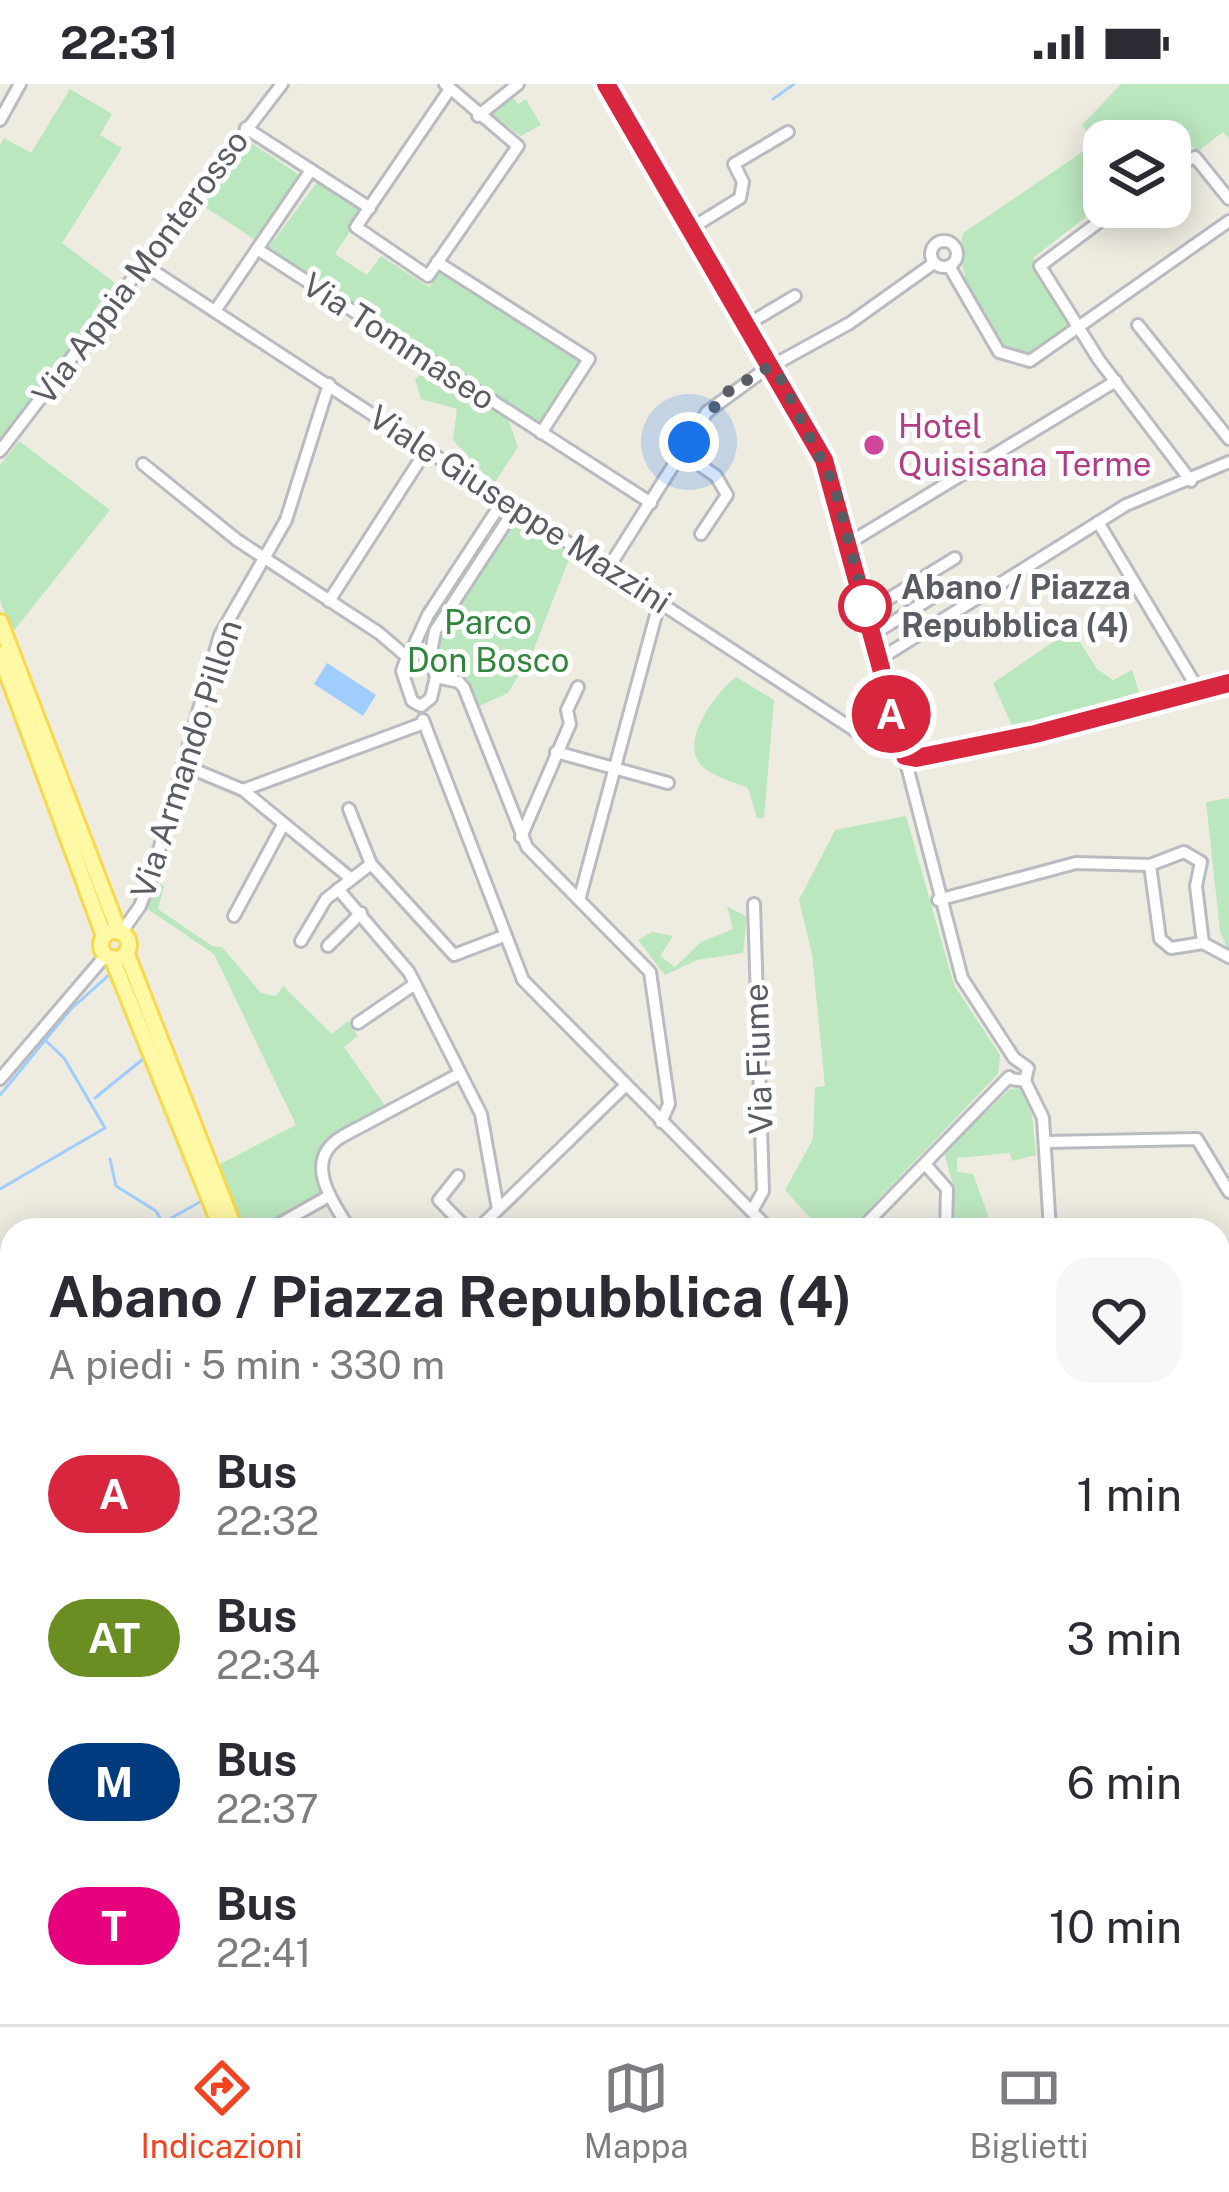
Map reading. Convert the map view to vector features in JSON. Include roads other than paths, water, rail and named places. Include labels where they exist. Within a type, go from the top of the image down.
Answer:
[{"type":"main road","points":[[0,622],[115,934],[115,955],[217,1218]]},
{"type":"main road","points":[[0,654],[115,934],[115,955],[230,1218]]},
{"type":"street","points":[[0,120],[20,84]]},
{"type":"street","name":"Via Appia Monterosso","points":[[0,451],[282,84]]},
{"type":"street","points":[[478,116],[518,84]]},
{"type":"street","points":[[625,84],[608,88],[824,460],[962,978],[1014,1058],[1027,1064],[874,1217]]},
{"type":"street","points":[[447,87],[478,116],[518,146],[428,276],[356,227],[447,87]]},
{"type":"street","points":[[246,128],[370,208]]},
{"type":"street","points":[[690,229],[740,198],[743,182],[734,164],[788,132]]},
{"type":"street","points":[[1191,156],[1229,199]]},
{"type":"street","points":[[215,311],[311,170]]},
{"type":"street","points":[[609,567],[724,394],[850,322],[934,263],[950,266],[1006,358],[1030,361],[1080,331],[1229,221]]},
{"type":"street","points":[[1091,228],[1040,266],[1102,363],[1191,481]]},
{"type":"street","points":[[934,263],[934,246],[949,242],[957,254],[950,266]]},
{"type":"street","name":"Via Tommaseo","points":[[257,249],[651,503]]},
{"type":"street","points":[[437,262],[589,359],[541,433]]},
{"type":"street","name":"Viale Giuseppe Mazzini","points":[[144,265],[862,736],[902,752]]},
{"type":"street","points":[[748,324],[795,296]]},
{"type":"street","points":[[1138,325],[1229,439]]},
{"type":"street","points":[[849,543],[1116,381]]},
{"type":"street","name":"Via Armando Pillon","points":[[115,934],[146,893],[220,635],[298,490],[329,384]]},
{"type":"street","points":[[329,601],[427,449]]},
{"type":"street","points":[[682,453],[716,476],[727,495],[701,534]]},
{"type":"street","points":[[878,660],[1144,497],[1229,462]]},
{"type":"street","points":[[143,464],[263,558],[409,656],[430,658]]},
{"type":"street","points":[[510,503],[419,629],[402,671],[412,700],[504,936],[533,994],[759,1218]]},
{"type":"street","points":[[424,722],[436,677],[430,658],[435,631],[510,503]]},
{"type":"street","points":[[1098,523],[1198,689]]},
{"type":"street","points":[[867,612],[955,558]]},
{"type":"street","points":[[872,635],[949,587]]},
{"type":"street","points":[[580,898],[660,600]]},
{"type":"street","points":[[436,677],[464,688],[521,838],[650,972],[669,1104],[661,1122]]},
{"type":"street","points":[[902,752],[933,752],[1035,734],[1229,683]]},
{"type":"street","points":[[521,838],[578,687]]},
{"type":"street","points":[[412,700],[421,706],[431,698]]},
{"type":"street","points":[[243,790],[424,722]]},
{"type":"street","points":[[556,752],[668,783]]},
{"type":"street","points":[[183,765],[243,790],[349,877]]},
{"type":"street","points":[[349,809],[371,864],[454,956],[504,936]]},
{"type":"street","points":[[234,916],[283,826]]},
{"type":"street","points":[[938,900],[1076,862],[1150,865],[1184,852],[1199,859],[1203,943]]},
{"type":"street","points":[[301,941],[326,899],[371,864]]},
{"type":"street","points":[[1150,865],[1161,942],[1171,948],[1203,943],[1229,957]]},
{"type":"street","points":[[338,889],[415,984],[481,1114],[498,1209]]},
{"type":"street","name":"Via Fiume","points":[[752,1211],[763,1191],[754,904]]},
{"type":"street","points":[[328,946],[361,913]]},
{"type":"street","points":[[0,1079],[81,982],[115,955]]},
{"type":"street","points":[[358,1024],[415,984]]},
{"type":"street","points":[[1014,1058],[1007,1066],[1039,1104],[1049,1218]]},
{"type":"street","points":[[343,1218],[329,1196],[321,1167],[334,1142],[459,1074]]},
{"type":"street","points":[[487,1218],[625,1086]]},
{"type":"street","points":[[1046,1142],[1197,1139],[1229,1192]]},
{"type":"street","points":[[926,1165],[947,1189],[946,1218]]},
{"type":"street","points":[[458,1176],[439,1200],[459,1218]]},
{"type":"street","points":[[290,1218],[329,1196]]},
{"type":"water","points":[[327,663],[376,695],[363,716],[314,684]]},
{"type":"waterway","points":[[773,99],[794,84]]},
{"type":"waterway","points":[[0,1095],[70,1010],[110,974]]},
{"type":"waterway","points":[[0,1189],[105,1128],[64,1058],[44,1039]]},
{"type":"waterway","points":[[139,1043],[210,1218]]},
{"type":"waterway","points":[[95,1098],[143,1059]]},
{"type":"waterway","points":[[110,1159],[116,1186],[160,1218]]},
{"type":"waterway","points":[[171,1218],[200,1202]]},
{"type":"place","name":"Hotel Quisisana Terme","points":[[874,445]]},
{"type":"place","name":"Abano / Piazza Repubblica (4)","points":[[865,606]]},
{"type":"park label","name":"Parco Don Bosco","points":[[488,641]]}]
